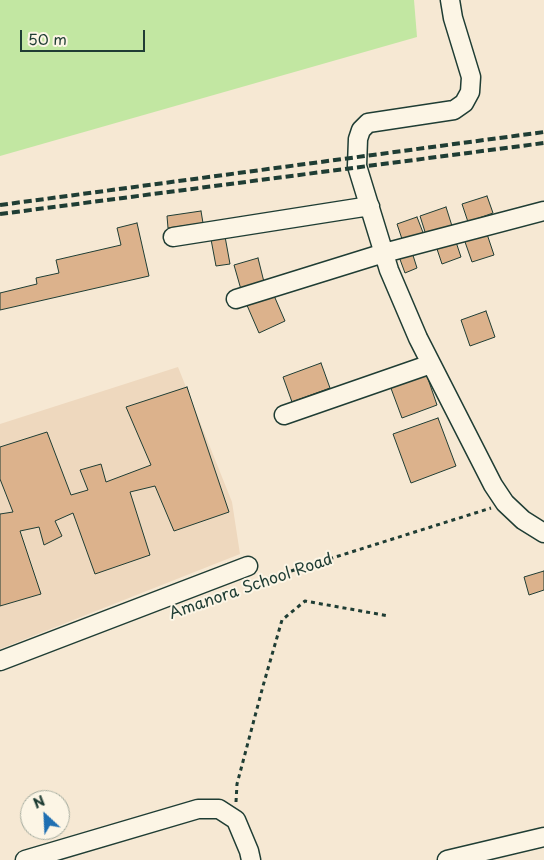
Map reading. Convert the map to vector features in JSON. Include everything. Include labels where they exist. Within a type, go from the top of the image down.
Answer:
[{"type":"street","points":[[450,0],[453,18],[471,78],[470,92],[464,103],[454,110],[368,123],[361,130],[358,139],[357,166],[389,270],[431,364],[495,489],[505,503],[523,520],[544,533]]},
{"type":"street","points":[[173,237],[370,206]]},
{"type":"street","points":[[236,299],[384,253],[544,211]]},
{"type":"street","points":[[284,415],[431,364]]},
{"type":"street","name":"Amanora School Road","points":[[0,661],[248,566]]},
{"type":"street","points":[[25,860],[198,809],[219,809],[236,820],[251,860]]},
{"type":"street","points":[[448,860],[544,837]]},
{"type":"path","name":"Amanora School Road","points":[[250,584],[505,503]]},
{"type":"path","points":[[236,820],[237,784],[282,620],[305,601],[390,616]]},
{"type":"shaded area","points":[[178,367],[232,502],[240,554],[0,649],[0,424]]},
{"type":"green space","points":[[0,0],[414,0],[417,37],[0,156]]},
{"type":"building","points":[[487,196],[493,213],[468,222],[462,204]]},
{"type":"building","points":[[446,207],[452,226],[426,235],[420,216]]},
{"type":"building","points":[[201,211],[203,223],[168,228],[167,216]]},
{"type":"building","points":[[417,217],[424,235],[403,242],[397,224]]},
{"type":"building","points":[[137,223],[149,276],[0,310],[0,293],[37,284],[36,278],[59,273],[56,260],[121,245],[117,228]]},
{"type":"building","points":[[224,231],[230,264],[216,266],[210,234]]},
{"type":"building","points":[[486,231],[494,255],[472,262],[464,239]]},
{"type":"building","points":[[455,239],[461,257],[442,264],[436,246]]},
{"type":"building","points":[[411,249],[417,268],[405,273],[398,254]]},
{"type":"building","points":[[258,258],[265,286],[242,293],[234,265]]},
{"type":"building","points":[[272,291],[285,321],[259,333],[246,303]]},
{"type":"building","points":[[486,311],[495,337],[470,346],[461,320]]},
{"type":"building","points":[[321,363],[330,388],[292,402],[283,377]]},
{"type":"building","points":[[425,370],[437,405],[402,418],[389,383]]},
{"type":"building","points":[[187,387],[229,512],[174,531],[155,486],[130,492],[150,555],[95,574],[73,513],[55,521],[62,536],[44,545],[39,527],[20,531],[41,594],[0,606],[0,514],[13,512],[0,479],[0,447],[47,432],[71,495],[88,490],[80,470],[101,464],[106,482],[151,465],[126,407]]},
{"type":"building","points":[[438,418],[456,466],[411,483],[393,434]]},
{"type":"building","points":[[544,571],[544,590],[529,595],[524,577]]},
{"type":"railway","points":[[0,205],[544,132]]},
{"type":"railway","points":[[0,214],[544,143]]}]
